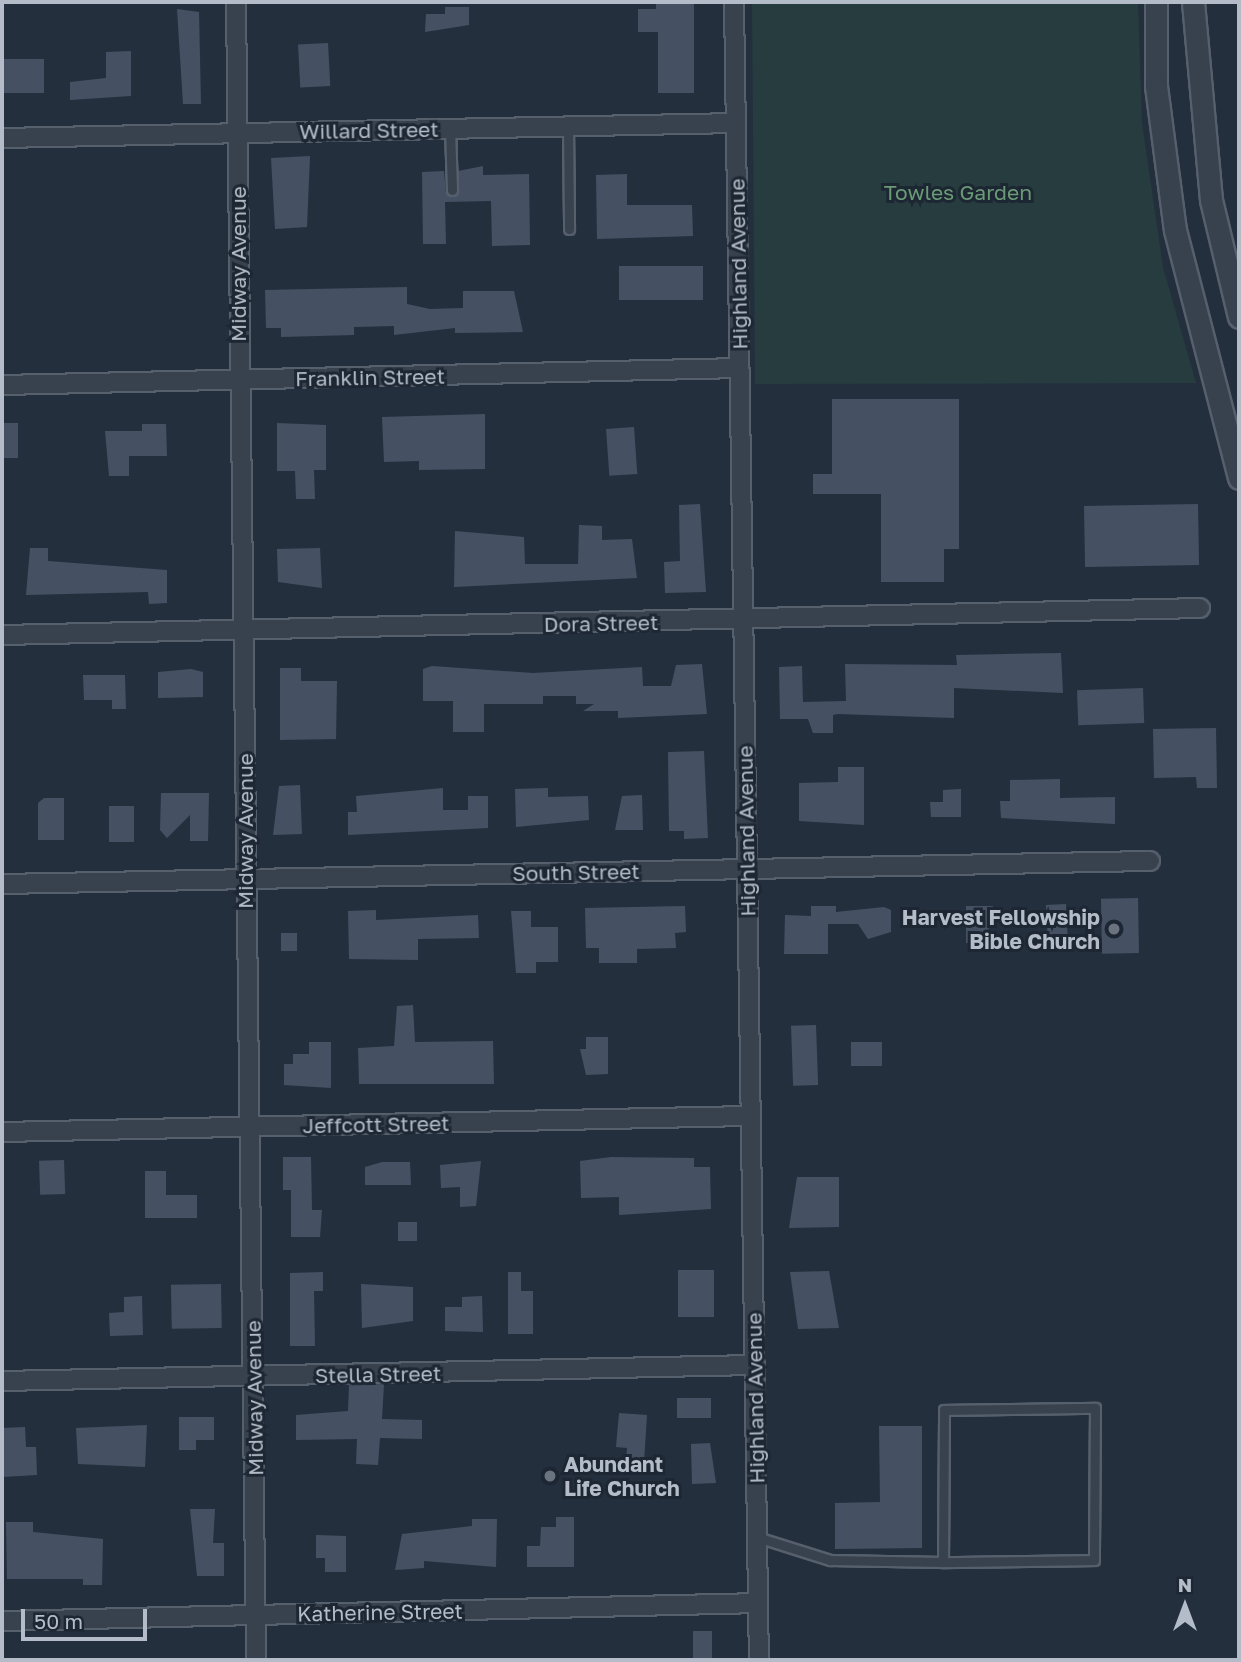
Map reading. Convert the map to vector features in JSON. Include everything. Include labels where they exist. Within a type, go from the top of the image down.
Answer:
[{"type":"street","name":"Midway Avenue","points":[[236,2],[256,1660]]},
{"type":"street","name":"Highland Avenue","points":[[734,2],[759,1660]]},
{"type":"street","points":[[1156,2],[1156,86],[1174,230],[1239,478]]},
{"type":"street","points":[[1193,2],[1211,200],[1239,317]]},
{"type":"street","name":"Willard Street","points":[[2,138],[736,123]]},
{"type":"street","name":"Franklin Street","points":[[2,385],[739,368]]},
{"type":"street","name":"Dora Street","points":[[2,635],[742,621],[1049,608],[1200,608]]},
{"type":"street","name":"South Street","points":[[2,884],[1150,861]]},
{"type":"street","name":"Jeffcott Street","points":[[2,1132],[750,1116]]},
{"type":"street","name":"Stella Street","points":[[2,1381],[755,1365]]},
{"type":"street","name":"Katherine Street","points":[[2,1621],[758,1603]]},
{"type":"lane","points":[[568,126],[569,229]]},
{"type":"lane","points":[[450,129],[452,190]]},
{"type":"lane","points":[[757,1537],[830,1560],[943,1562],[1094,1560],[1095,1408],[944,1410],[943,1562]]},
{"type":"green space","name":"Towles Garden","points":[[752,2],[1138,2],[1142,123],[1163,267],[1196,383],[755,384]]},
{"type":"building","points":[[656,2],[694,2],[694,93],[658,93],[658,32],[638,32],[638,9],[656,9]]},
{"type":"building","points":[[445,7],[469,7],[469,25],[425,32],[426,14],[445,14]]},
{"type":"building","points":[[177,9],[199,12],[201,104],[183,104]]},
{"type":"building","points":[[328,43],[330,86],[300,88],[298,45]]},
{"type":"building","points":[[131,51],[131,96],[70,100],[70,82],[106,78],[106,52]]},
{"type":"building","points":[[2,59],[44,59],[44,93],[2,93]]},
{"type":"building","points":[[310,156],[307,227],[275,229],[271,158]]},
{"type":"building","points":[[483,166],[483,175],[529,174],[530,245],[492,246],[491,201],[445,202],[446,244],[423,244],[422,172],[444,171],[446,193],[453,197],[458,171]]},
{"type":"building","points":[[627,174],[627,205],[692,205],[693,236],[597,239],[596,175]]},
{"type":"building","points":[[619,266],[703,266],[703,300],[619,300]]},
{"type":"building","points":[[407,287],[407,304],[430,309],[463,308],[463,291],[514,291],[523,332],[455,333],[455,328],[394,335],[394,326],[354,327],[354,335],[281,337],[281,328],[266,328],[265,290]]},
{"type":"building","points":[[832,399],[959,399],[959,549],[944,549],[944,582],[881,582],[881,494],[813,494],[813,474],[832,474]]},
{"type":"building","points":[[485,414],[485,469],[419,470],[419,461],[384,462],[382,417]]},
{"type":"building","points":[[2,423],[18,423],[18,458],[2,458]]},
{"type":"building","points":[[277,423],[326,425],[326,470],[314,470],[315,499],[296,499],[295,471],[277,471]]},
{"type":"building","points":[[142,424],[166,424],[167,456],[129,456],[129,476],[109,476],[105,431],[142,431]]},
{"type":"building","points":[[634,427],[637,474],[609,476],[606,429]]},
{"type":"building","points":[[700,504],[706,592],[665,593],[664,562],[680,561],[679,505]]},
{"type":"building","points":[[1198,504],[1199,565],[1085,567],[1084,506]]},
{"type":"building","points":[[579,525],[602,526],[602,540],[632,539],[637,578],[454,587],[455,531],[524,537],[525,564],[578,564]]},
{"type":"building","points":[[30,548],[48,548],[48,561],[167,570],[167,603],[149,604],[148,592],[26,595]]},
{"type":"building","points":[[320,548],[322,588],[278,582],[277,549]]},
{"type":"building","points":[[1061,653],[1063,693],[954,688],[954,718],[838,714],[833,715],[833,733],[813,733],[808,719],[780,719],[779,667],[802,666],[803,702],[846,701],[845,664],[957,665],[956,655]]},
{"type":"building","points":[[702,664],[707,714],[618,718],[618,711],[583,711],[594,704],[576,704],[576,696],[543,696],[543,704],[484,704],[484,732],[453,732],[453,701],[423,701],[423,669],[432,666],[533,673],[642,667],[643,686],[671,686],[676,665]]},
{"type":"building","points":[[280,668],[301,668],[301,681],[337,681],[336,739],[280,740]]},
{"type":"building","points":[[191,669],[203,672],[203,697],[158,698],[158,672]]},
{"type":"building","points":[[83,675],[125,675],[126,709],[112,709],[112,700],[84,700]]},
{"type":"building","points":[[1143,688],[1144,723],[1078,725],[1077,690]]},
{"type":"building","points":[[1216,728],[1217,788],[1197,788],[1196,777],[1154,778],[1153,729]]},
{"type":"building","points":[[704,751],[708,838],[684,839],[684,831],[669,831],[668,752]]},
{"type":"building","points":[[838,767],[864,767],[864,825],[799,821],[799,783],[838,782]]},
{"type":"building","points":[[1060,779],[1060,798],[1115,797],[1115,824],[1001,818],[1000,801],[1010,801],[1010,780]]},
{"type":"building","points":[[300,785],[302,834],[273,835],[279,786]]},
{"type":"building","points":[[443,788],[443,810],[468,810],[468,796],[488,796],[488,828],[348,835],[348,812],[357,812],[356,796]]},
{"type":"building","points":[[548,788],[548,797],[588,796],[589,820],[516,827],[515,789]]},
{"type":"building","points":[[961,789],[961,817],[931,817],[930,802],[943,802],[943,790]]},
{"type":"building","points":[[161,793],[209,793],[208,841],[190,841],[190,815],[167,838],[160,830]]},
{"type":"building","points":[[642,795],[643,830],[615,830],[622,796]]},
{"type":"building","points":[[44,798],[64,798],[64,840],[38,840],[38,803]]},
{"type":"building","points":[[109,806],[134,806],[134,842],[109,842]]},
{"type":"building","points":[[1138,898],[1139,953],[1102,954],[1101,899]]},
{"type":"building","points":[[1066,904],[1068,946],[1048,947],[1046,905]]},
{"type":"building","points":[[685,906],[686,932],[675,933],[676,948],[637,949],[637,963],[599,963],[599,948],[586,948],[585,908]]},
{"type":"building","points":[[811,906],[836,906],[836,912],[884,907],[891,910],[891,932],[868,939],[858,924],[828,924],[828,954],[784,954],[785,915],[811,916]]},
{"type":"building","points":[[966,906],[993,906],[986,943],[966,943]]},
{"type":"building","points":[[376,910],[376,920],[478,915],[479,938],[418,939],[418,960],[349,959],[348,911]]},
{"type":"building","points":[[511,911],[531,911],[531,927],[558,927],[558,962],[536,962],[536,973],[516,973]]},
{"type":"building","points":[[281,933],[297,933],[297,951],[281,951]]},
{"type":"building","points":[[413,1005],[415,1042],[493,1041],[494,1084],[359,1084],[358,1048],[394,1046],[397,1006]]},
{"type":"building","points":[[816,1025],[818,1085],[793,1086],[791,1026]]},
{"type":"building","points":[[586,1037],[608,1037],[608,1074],[586,1075],[580,1049],[586,1049]]},
{"type":"building","points":[[309,1042],[331,1042],[331,1088],[284,1085],[284,1064],[293,1064],[293,1054],[309,1054]]},
{"type":"building","points":[[851,1042],[882,1042],[882,1066],[851,1066]]},
{"type":"building","points":[[283,1157],[311,1157],[312,1210],[322,1210],[320,1237],[291,1237],[291,1190],[283,1190]]},
{"type":"building","points":[[611,1157],[694,1158],[694,1167],[710,1167],[711,1209],[619,1215],[619,1197],[581,1198],[580,1161]]},
{"type":"building","points":[[64,1160],[65,1194],[40,1195],[39,1161]]},
{"type":"building","points":[[481,1161],[476,1206],[460,1207],[460,1187],[441,1188],[440,1165]]},
{"type":"building","points":[[382,1162],[410,1162],[411,1185],[365,1185],[365,1167]]},
{"type":"building","points":[[145,1171],[166,1171],[166,1195],[197,1195],[197,1218],[145,1218]]},
{"type":"building","points":[[797,1177],[839,1177],[839,1227],[789,1228]]},
{"type":"building","points":[[398,1222],[417,1222],[417,1241],[398,1241]]},
{"type":"building","points":[[678,1270],[714,1270],[714,1317],[678,1317]]},
{"type":"building","points":[[829,1271],[839,1328],[798,1329],[790,1272]]},
{"type":"building","points":[[323,1272],[323,1291],[314,1291],[315,1346],[290,1346],[290,1273]]},
{"type":"building","points":[[508,1272],[521,1272],[521,1291],[533,1291],[533,1334],[508,1334]]},
{"type":"building","points":[[221,1284],[222,1328],[172,1329],[171,1285]]},
{"type":"building","points":[[361,1284],[413,1287],[413,1321],[362,1328]]},
{"type":"building","points":[[142,1296],[143,1335],[110,1336],[109,1313],[124,1312],[124,1297]]},
{"type":"building","points":[[482,1296],[483,1332],[445,1331],[445,1307],[462,1307],[462,1297]]},
{"type":"building","points":[[384,1384],[382,1419],[422,1420],[422,1439],[380,1438],[378,1465],[356,1464],[357,1439],[296,1440],[296,1415],[348,1411],[349,1385]]},
{"type":"building","points":[[677,1398],[711,1398],[711,1418],[677,1418]]},
{"type":"building","points":[[619,1413],[647,1415],[644,1462],[626,1460],[627,1448],[616,1447]]},
{"type":"building","points":[[179,1417],[214,1417],[214,1440],[196,1440],[196,1450],[179,1450]]},
{"type":"building","points":[[147,1425],[145,1467],[78,1464],[76,1428]]},
{"type":"building","points":[[879,1426],[922,1426],[922,1548],[835,1549],[835,1503],[880,1502]]},
{"type":"building","points":[[25,1427],[26,1447],[36,1447],[37,1475],[2,1477],[2,1428]]},
{"type":"building","points":[[710,1443],[716,1483],[692,1484],[691,1444]]},
{"type":"building","points":[[190,1509],[215,1509],[213,1543],[224,1543],[224,1576],[197,1576]]},
{"type":"building","points":[[556,1517],[574,1517],[574,1567],[527,1567],[527,1546],[540,1546],[541,1527],[556,1527]]},
{"type":"building","points":[[472,1519],[497,1519],[496,1567],[424,1561],[424,1568],[395,1570],[402,1534],[472,1526]]},
{"type":"building","points":[[6,1522],[33,1522],[33,1532],[103,1539],[102,1585],[83,1585],[83,1579],[7,1579]]},
{"type":"building","points":[[316,1535],[346,1536],[346,1572],[325,1572],[325,1558],[316,1558]]},
{"type":"building","points":[[693,1631],[712,1631],[712,1660],[693,1660]]},
{"type":"place","name":"Harvest Fellowship Bible Church","points":[[1114,929]]},
{"type":"place","name":"Abundant Life Church","points":[[550,1476]]}]
